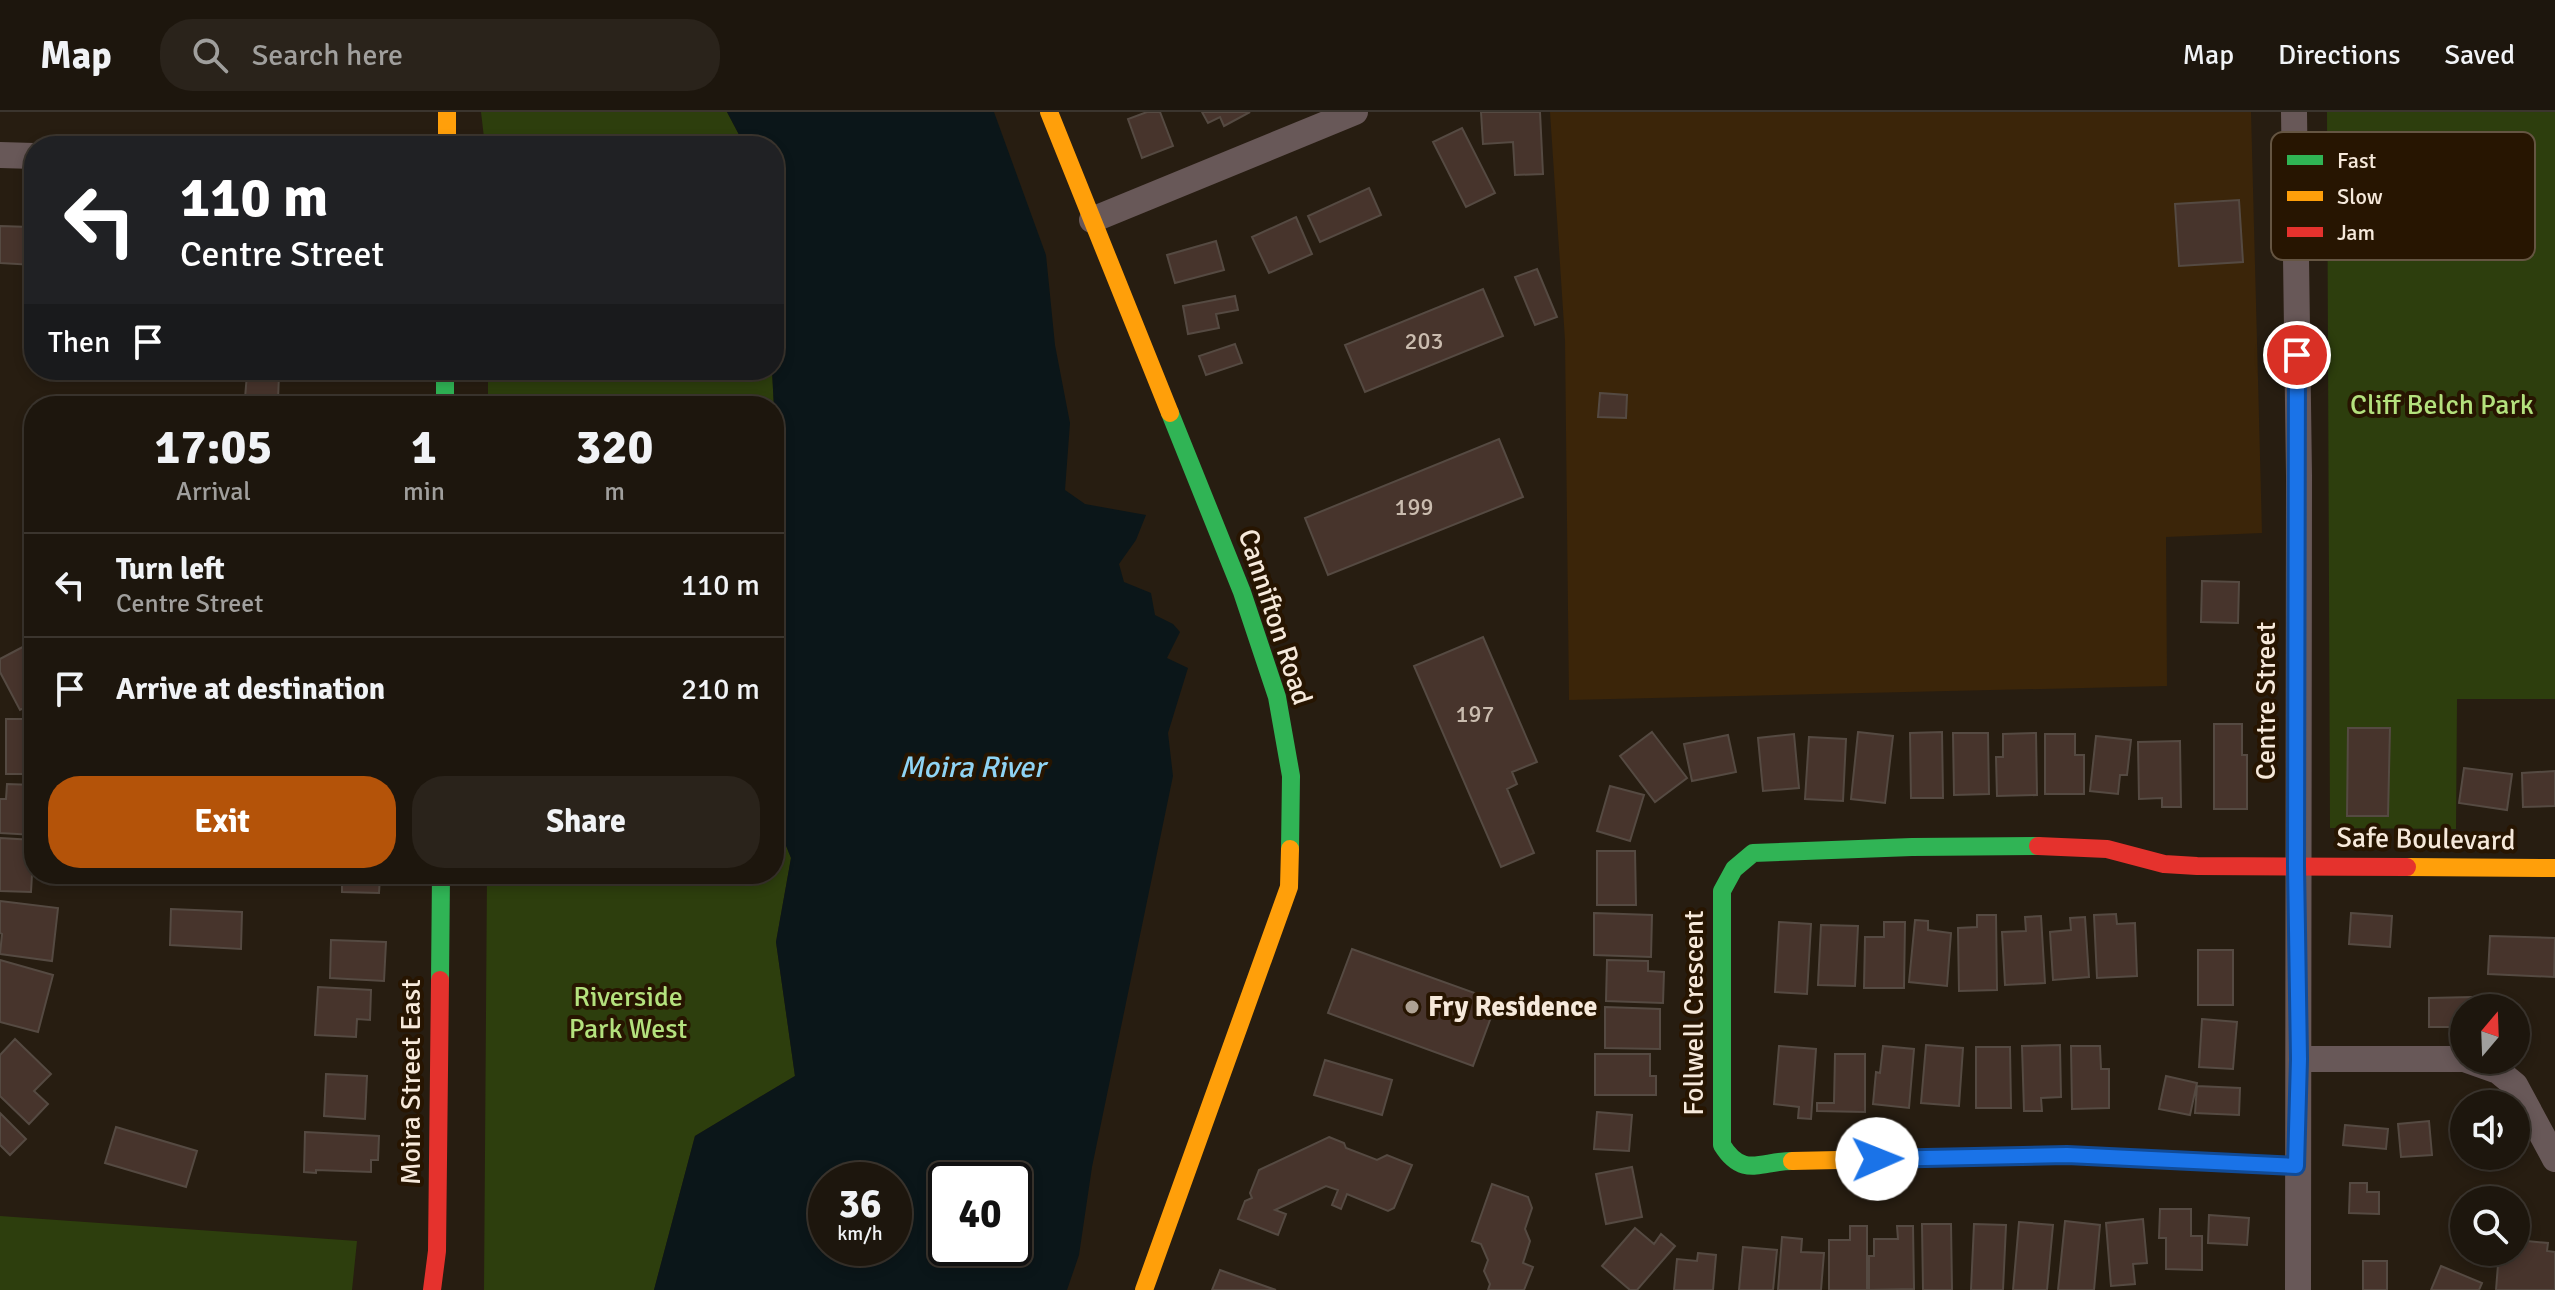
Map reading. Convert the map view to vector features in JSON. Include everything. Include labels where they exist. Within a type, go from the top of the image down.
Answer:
[{"type":"street","points":[[447,112],[447,136]]},
{"type":"street","name":"Cannifton Road","points":[[1049,112],[1242,592],[1277,697],[1291,776],[1289,887],[1173,1217],[1144,1290]]},
{"type":"street","points":[[1092,220],[1355,112]]},
{"type":"street","name":"Centre Street","points":[[2294,112],[2294,132]]},
{"type":"street","points":[[0,155],[24,156]]},
{"type":"street","name":"Centre Street","points":[[2296,260],[2299,476],[2296,866],[2298,1290]]},
{"type":"street","name":"Follwell Crescent","points":[[2296,866],[2164,864],[2107,849],[2076,846],[1912,847],[1753,853],[1740,861],[1722,891],[1722,1145],[1729,1158],[1738,1164],[1758,1168],[1782,1161],[2067,1155],[2296,1166]]},
{"type":"street","name":"Safe Boulevard","points":[[2296,866],[2555,868]]},
{"type":"street","name":"Moira Street East","points":[[432,1290],[437,1251],[441,884]]},
{"type":"street","points":[[2299,1059],[2450,1059]]},
{"type":"street","points":[[2502,1074],[2515,1085],[2555,1159]]},
{"type":"shaded area","points":[[1550,112],[2251,112],[2262,533],[2166,537],[2167,686],[1569,700],[1565,340]]},
{"type":"green space","points":[[481,112],[727,112],[740,136],[484,136]]},
{"type":"green space","name":"Cliff Belch Park","points":[[2327,112],[2555,112],[2555,699],[2457,699],[2456,829],[2330,828],[2328,260],[2535,260],[2535,132],[2327,132]]},
{"type":"green space","points":[[488,380],[773,380],[773,396],[488,396]]},
{"type":"green space","name":"Riverside Park West","points":[[784,841],[791,858],[776,942],[795,1076],[695,1136],[654,1290],[484,1290],[487,884],[784,884]]},
{"type":"green space","points":[[0,1216],[357,1241],[352,1290],[0,1290]]},
{"type":"water","name":"Moira River","points":[[727,112],[994,112],[1046,255],[1055,345],[1070,423],[1065,490],[1085,504],[1146,515],[1136,540],[1119,564],[1124,582],[1151,593],[1155,615],[1173,624],[1180,632],[1167,658],[1188,668],[1168,733],[1173,776],[1092,1167],[1079,1255],[1067,1290],[654,1290],[695,1136],[795,1076],[776,942],[791,858],[784,841],[784,396],[773,396],[773,380],[784,380],[784,136],[740,136]]},
{"type":"building","points":[[1147,112],[1160,112],[1173,146],[1142,158],[1128,119]]},
{"type":"building","points":[[1202,112],[1250,112],[1224,126],[1220,117],[1208,123]]},
{"type":"building","points":[[1481,112],[1540,112],[1543,174],[1515,175],[1513,142],[1483,144]]},
{"type":"building","points":[[1462,128],[1495,193],[1466,207],[1433,142]]},
{"type":"building","points":[[1369,188],[1381,215],[1320,242],[1308,216]]},
{"type":"building","points":[[2239,200],[2243,262],[2179,266],[2175,204]]},
{"type":"building","points":[[1296,217],[1312,254],[1269,273],[1252,237]]},
{"type":"building","points":[[0,226],[24,227],[24,264],[0,263]]},
{"type":"building","points":[[1216,241],[1224,270],[1175,283],[1167,255]]},
{"type":"building","points":[[1537,269],[1557,317],[1535,325],[1515,277]]},
{"type":"building","points":[[1483,289],[1503,336],[1365,392],[1345,345]]},
{"type":"building","points":[[1235,296],[1238,310],[1216,314],[1219,328],[1188,334],[1183,306]]},
{"type":"building","points":[[1235,344],[1242,363],[1206,375],[1199,356]]},
{"type":"building","points":[[246,380],[279,380],[278,396],[245,396]]},
{"type":"building","points":[[1600,393],[1627,395],[1626,418],[1598,417]]},
{"type":"building","points":[[1499,439],[1523,497],[1328,575],[1305,518]]},
{"type":"building","points":[[2202,581],[2239,582],[2238,623],[2201,622]]},
{"type":"building","points":[[1483,637],[1537,762],[1512,772],[1517,784],[1507,789],[1534,853],[1501,867],[1414,666]]},
{"type":"building","points":[[24,646],[24,708],[20,710],[0,672],[0,659]]},
{"type":"building","points":[[6,719],[24,719],[24,774],[6,774]]},
{"type":"building","points":[[2214,724],[2242,724],[2242,755],[2247,755],[2247,809],[2214,809]]},
{"type":"building","points":[[2348,728],[2390,728],[2388,816],[2347,816]]},
{"type":"building","points":[[1652,732],[1687,778],[1655,802],[1620,756]]},
{"type":"building","points":[[1858,732],[1893,736],[1885,803],[1851,799]]},
{"type":"building","points":[[1942,732],[1943,798],[1911,798],[1910,733]]},
{"type":"building","points":[[1953,733],[1988,733],[1989,794],[1954,795]]},
{"type":"building","points":[[2036,733],[2037,795],[1997,796],[1996,757],[2003,757],[2003,734]]},
{"type":"building","points":[[1794,734],[1799,788],[1763,791],[1758,738]]},
{"type":"building","points":[[2045,734],[2075,734],[2075,755],[2084,755],[2084,794],[2045,794]]},
{"type":"building","points":[[1728,735],[1736,772],[1692,781],[1684,744]]},
{"type":"building","points":[[2096,736],[2131,740],[2127,775],[2120,775],[2118,794],[2090,791]]},
{"type":"building","points":[[1809,737],[1846,739],[1843,801],[1805,799]]},
{"type":"building","points":[[2180,741],[2181,807],[2162,807],[2162,798],[2139,799],[2138,742]]},
{"type":"building","points":[[2464,768],[2512,774],[2507,810],[2459,803]]},
{"type":"building","points":[[2555,771],[2555,806],[2523,807],[2522,773]]},
{"type":"building","points":[[7,784],[24,785],[24,834],[0,833],[0,799],[6,799]]},
{"type":"building","points":[[1610,786],[1644,795],[1630,841],[1597,831]]},
{"type":"building","points":[[0,838],[24,839],[24,884],[31,884],[31,892],[0,891]]},
{"type":"building","points":[[1597,851],[1635,851],[1636,905],[1597,905]]},
{"type":"building","points":[[342,884],[380,884],[379,893],[342,892]]},
{"type":"building","points":[[0,901],[58,908],[52,961],[0,954]]},
{"type":"building","points":[[171,909],[242,912],[241,949],[170,945]]},
{"type":"building","points":[[1594,913],[1652,915],[1651,957],[1594,955]]},
{"type":"building","points":[[2351,913],[2392,916],[2390,947],[2349,944]]},
{"type":"building","points":[[2116,914],[2117,924],[2135,923],[2137,976],[2097,978],[2094,915]]},
{"type":"building","points":[[1977,915],[1996,915],[1997,990],[1959,991],[1958,928],[1977,927]]},
{"type":"building","points":[[2041,916],[2045,983],[2005,985],[2002,932],[2026,931],[2025,917]]},
{"type":"building","points":[[2085,917],[2089,977],[2053,980],[2050,932],[2071,930],[2070,918]]},
{"type":"building","points":[[1915,920],[1928,921],[1928,930],[1951,933],[1947,986],[1909,982]]},
{"type":"building","points":[[1779,922],[1811,924],[1807,994],[1775,992]]},
{"type":"building","points":[[1884,922],[1905,922],[1904,988],[1864,988],[1865,937],[1884,937]]},
{"type":"building","points":[[1821,925],[1858,926],[1855,986],[1818,985]]},
{"type":"building","points":[[2490,936],[2555,938],[2554,977],[2488,974]]},
{"type":"building","points":[[331,940],[386,942],[384,981],[330,978]]},
{"type":"building","name":"Fry Residence","points":[[1352,949],[1497,1001],[1473,1066],[1328,1013]]},
{"type":"building","points":[[2198,950],[2233,950],[2233,1005],[2198,1005]]},
{"type":"building","points":[[0,960],[53,975],[38,1032],[0,1022]]},
{"type":"building","points":[[1607,960],[1648,961],[1648,971],[1664,972],[1663,1003],[1606,1001]]},
{"type":"building","points":[[318,987],[371,990],[370,1020],[357,1019],[356,1037],[315,1035]]},
{"type":"building","points":[[2429,998],[2450,998],[2450,1027],[2429,1027]]},
{"type":"building","points":[[1605,1007],[1660,1009],[1660,1049],[1605,1048]]},
{"type":"building","points":[[2202,1019],[2237,1022],[2233,1069],[2199,1067]]},
{"type":"building","points":[[15,1039],[51,1074],[34,1091],[48,1104],[29,1124],[0,1096],[0,1055]]},
{"type":"building","points":[[1926,1045],[1963,1048],[1959,1106],[1921,1103]]},
{"type":"building","points":[[2060,1045],[2061,1097],[2041,1098],[2042,1111],[2024,1111],[2022,1046]]},
{"type":"building","points":[[1779,1046],[1816,1049],[1811,1119],[1798,1118],[1799,1107],[1774,1104]]},
{"type":"building","points":[[1883,1046],[1914,1049],[1909,1108],[1873,1104],[1876,1072],[1880,1073]]},
{"type":"building","points":[[2071,1046],[2100,1046],[2101,1069],[2109,1069],[2109,1108],[2072,1109]]},
{"type":"building","points":[[1976,1047],[2010,1047],[2011,1108],[1976,1108]]},
{"type":"building","points":[[1595,1054],[1650,1054],[1650,1076],[1656,1076],[1656,1095],[1595,1095]]},
{"type":"building","points":[[1835,1054],[1865,1054],[1865,1112],[1817,1111],[1817,1103],[1834,1103]]},
{"type":"building","points":[[1325,1060],[1392,1080],[1382,1115],[1314,1095]]},
{"type":"building","points":[[326,1074],[367,1076],[365,1119],[324,1116]]},
{"type":"building","points":[[2166,1076],[2197,1083],[2190,1115],[2159,1109]]},
{"type":"building","points":[[2197,1086],[2240,1088],[2239,1115],[2195,1113]]},
{"type":"building","points":[[1597,1112],[1632,1115],[1629,1151],[1594,1149]]},
{"type":"building","points":[[0,1113],[26,1139],[10,1155],[0,1145]]},
{"type":"building","points":[[2429,1121],[2432,1155],[2401,1157],[2398,1124]]},
{"type":"building","points":[[2345,1125],[2388,1129],[2386,1149],[2343,1145]]},
{"type":"building","points":[[116,1127],[197,1151],[186,1187],[105,1163]]},
{"type":"building","points":[[305,1132],[379,1136],[378,1160],[371,1160],[371,1172],[304,1172]]},
{"type":"building","points":[[1329,1137],[1344,1143],[1346,1148],[1377,1160],[1387,1155],[1412,1165],[1394,1208],[1388,1211],[1347,1194],[1341,1209],[1332,1205],[1338,1190],[1326,1186],[1275,1210],[1286,1214],[1278,1235],[1238,1219],[1245,1201],[1252,1198],[1250,1193],[1259,1170]]},
{"type":"building","points":[[1632,1167],[1642,1217],[1606,1224],[1596,1174]]},
{"type":"building","points":[[2350,1183],[2367,1183],[2367,1192],[2379,1192],[2379,1214],[2349,1213]]},
{"type":"building","points":[[1492,1184],[1528,1197],[1532,1208],[1525,1229],[1530,1241],[1523,1263],[1533,1267],[1524,1290],[1488,1290],[1490,1284],[1484,1271],[1488,1260],[1481,1244],[1472,1241]]},
{"type":"building","points":[[2160,1209],[2191,1209],[2191,1236],[2202,1236],[2202,1270],[2166,1269],[2166,1238],[2159,1238]]},
{"type":"building","points":[[2209,1215],[2249,1218],[2247,1245],[2208,1243]]},
{"type":"building","points":[[2143,1219],[2147,1263],[2133,1264],[2135,1284],[2111,1286],[2106,1223]]},
{"type":"building","points":[[2065,1221],[2100,1225],[2094,1290],[2058,1290]]},
{"type":"building","points":[[2019,1222],[2053,1225],[2047,1290],[2013,1290]]},
{"type":"building","points":[[1922,1224],[1951,1224],[1952,1290],[1923,1290]]},
{"type":"building","points":[[1974,1224],[2006,1225],[2003,1290],[1971,1290]]},
{"type":"building","points":[[1850,1226],[1867,1226],[1867,1290],[1829,1290],[1829,1240],[1850,1240]]},
{"type":"building","points":[[1897,1226],[1913,1226],[1914,1289],[1869,1290],[1869,1256],[1874,1256],[1874,1239],[1898,1239]]},
{"type":"building","points":[[1635,1228],[1654,1244],[1661,1234],[1675,1246],[1637,1290],[1630,1290],[1602,1266]]},
{"type":"building","points":[[1782,1237],[1802,1239],[1801,1252],[1824,1253],[1821,1290],[1778,1290]]},
{"type":"building","points":[[2530,1241],[2548,1243],[2547,1251],[2555,1252],[2555,1290],[2496,1290],[2498,1266],[2530,1266]]},
{"type":"building","points":[[1743,1247],[1777,1250],[1773,1290],[1739,1290]]},
{"type":"building","points":[[1698,1253],[1716,1255],[1713,1290],[1674,1290],[1677,1259],[1697,1261]]},
{"type":"building","points":[[2363,1261],[2387,1261],[2387,1290],[2363,1290]]},
{"type":"building","points":[[2441,1266],[2482,1283],[2479,1290],[2431,1290]]},
{"type":"building","points":[[1220,1270],[1276,1290],[1212,1290]]},
{"type":"traffic: fast","points":[[445,380],[445,396]]},
{"type":"traffic: fast","points":[[1170,413],[1242,592],[1277,697],[1291,776],[1290,849]]},
{"type":"traffic: fast","points":[[1792,1161],[1745,1165],[1737,1162],[1722,1145],[1722,891],[1734,869],[1753,853],[2038,846]]},
{"type":"traffic: fast","points":[[440,980],[441,884]]},
{"type":"traffic: slow","points":[[447,112],[447,136]]},
{"type":"traffic: slow","points":[[1049,112],[1170,413]]},
{"type":"traffic: slow","points":[[1144,1290],[1289,887],[1290,849]]},
{"type":"traffic: slow","points":[[2407,867],[2555,868]]},
{"type":"traffic: slow","points":[[1792,1161],[2067,1155],[2296,1166]]},
{"type":"traffic: jam","points":[[2038,846],[2107,849],[2164,864],[2197,866],[2407,867]]},
{"type":"traffic: jam","points":[[432,1290],[437,1251],[440,980]]},
{"type":"place","name":"Fry Residence","points":[[1412,1007]]},
{"type":"route","points":[[1877,1159],[2067,1155],[2296,1166],[2299,1059],[2296,866],[2297,355]]}]
